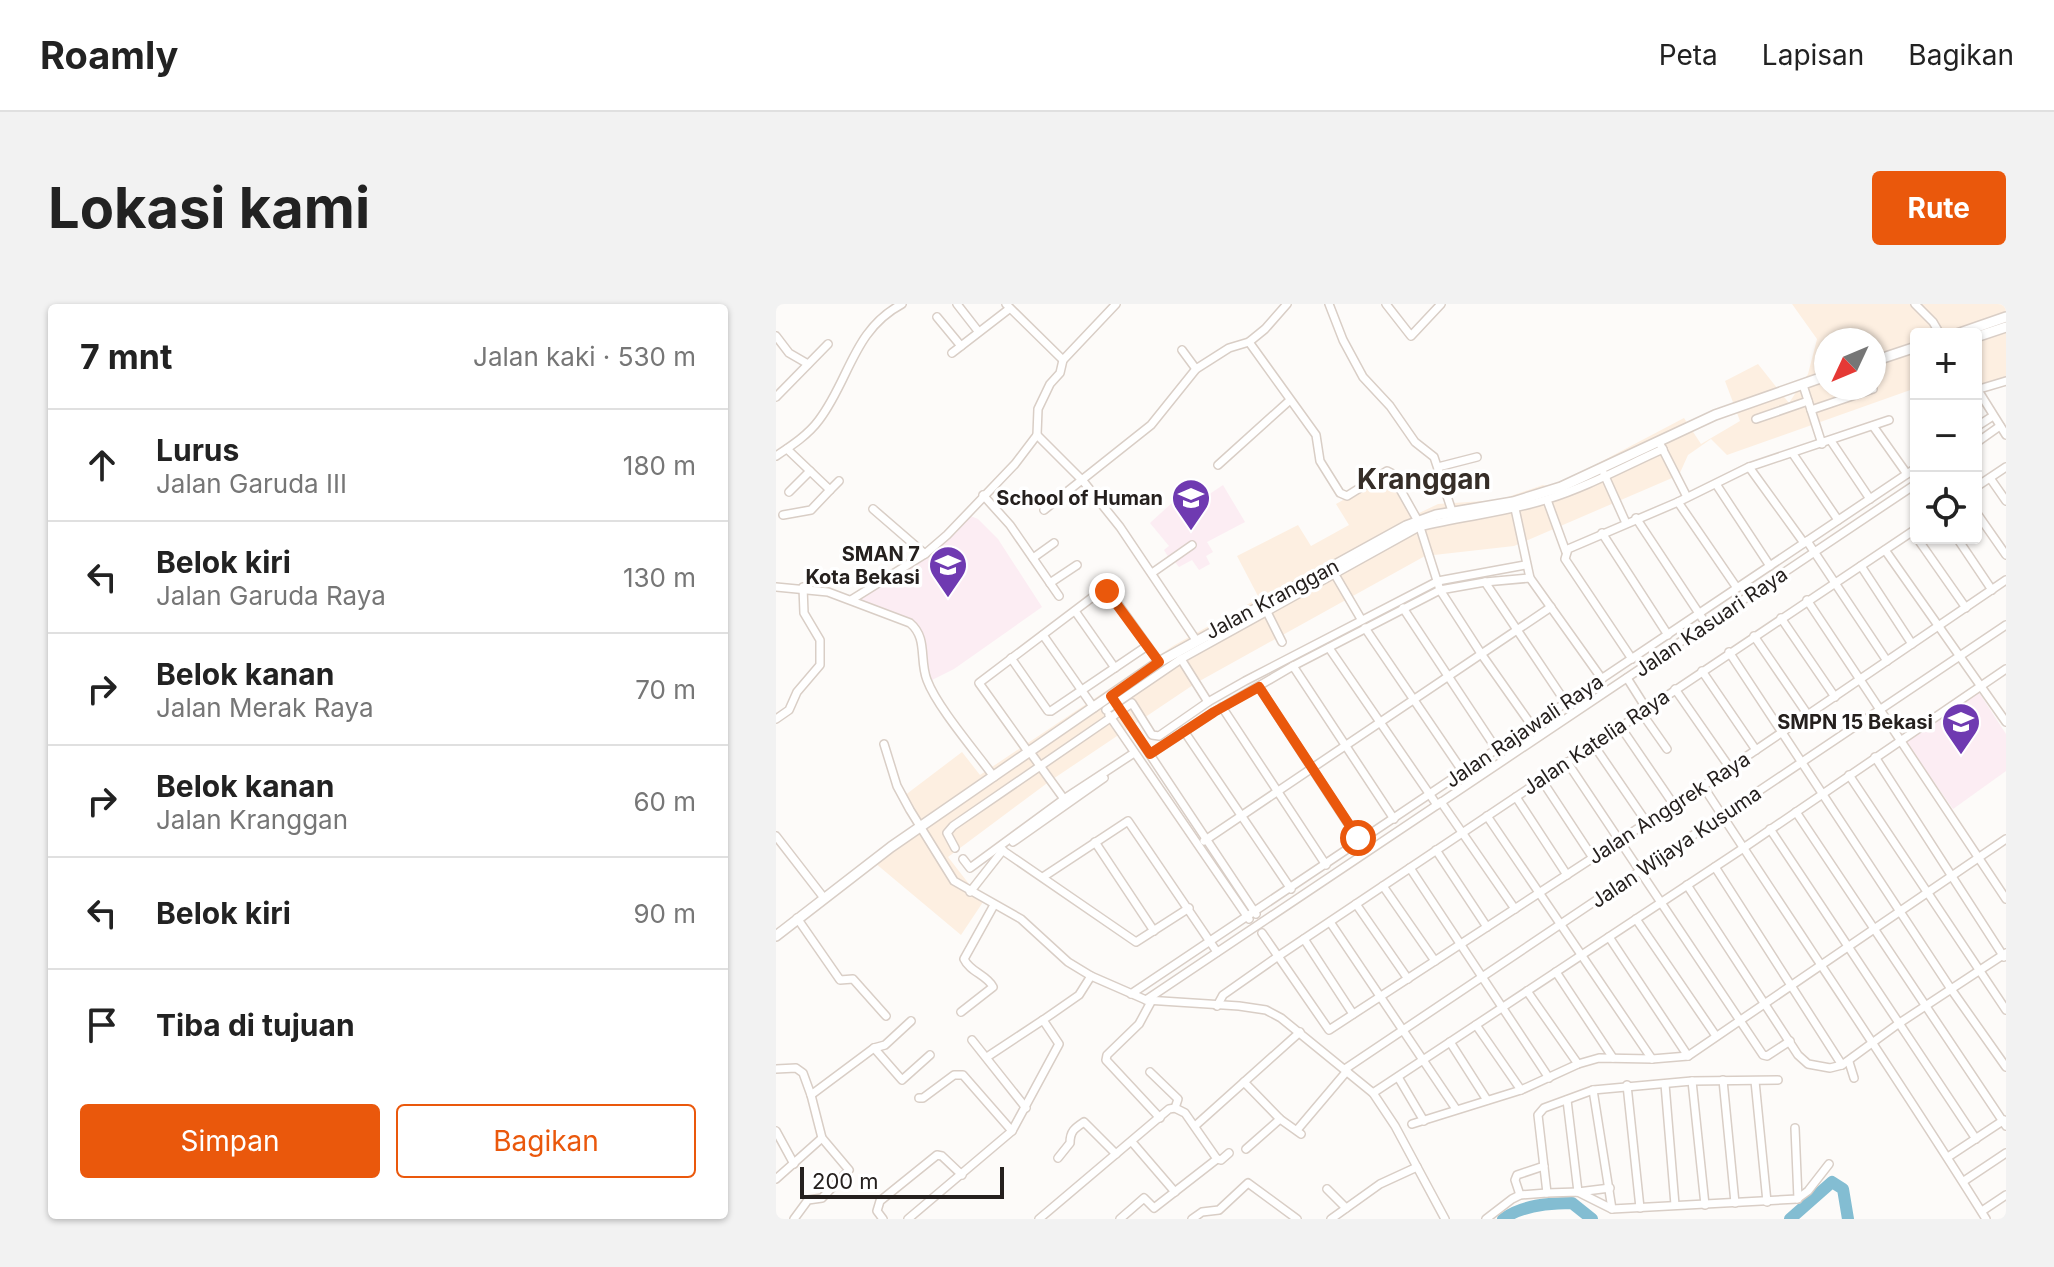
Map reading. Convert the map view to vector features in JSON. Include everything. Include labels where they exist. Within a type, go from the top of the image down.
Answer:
[{"type":"main road","points":[[1974,328],[2006,317]]},
{"type":"main road","points":[[1982,335],[2006,327]]},
{"type":"main road","points":[[1886,357],[1910,349]]},
{"type":"main road","name":"Jalan Kranggan","points":[[777,933],[919,827],[1029,753],[1116,703],[1159,662],[1196,640],[1265,608],[1419,524],[1452,511],[1514,506],[1661,445],[1715,415],[1814,381]]},
{"type":"street","points":[[776,456],[819,420],[868,331],[882,314],[902,304]]},
{"type":"street","points":[[957,304],[978,331]]},
{"type":"street","points":[[851,600],[925,554],[1015,464],[1037,435],[1038,409],[1050,384],[1060,373],[1063,360],[1116,304]]},
{"type":"street","points":[[1044,510],[1151,425],[1196,369],[1229,348],[1249,342],[1287,304]]},
{"type":"street","points":[[1329,304],[1343,340],[1363,377],[1390,406],[1415,442],[1434,457],[1452,511]]},
{"type":"street","points":[[1386,304],[1411,336],[1441,304]]},
{"type":"street","points":[[1915,304],[1936,328]]},
{"type":"street","points":[[952,353],[1008,307],[1063,360]]},
{"type":"street","points":[[937,317],[961,346]]},
{"type":"street","points":[[776,336],[789,353],[808,364]]},
{"type":"street","points":[[1249,342],[1316,435],[1320,461],[1340,493],[1347,496],[1388,471],[1391,473],[1419,524],[1440,590],[1532,726]]},
{"type":"street","points":[[776,397],[828,344]]},
{"type":"street","points":[[1182,350],[1196,369]]},
{"type":"street","points":[[1982,387],[2006,381]]},
{"type":"street","points":[[1803,385],[1822,444]]},
{"type":"street","points":[[1982,399],[2006,435]]},
{"type":"street","points":[[1756,419],[1832,400]]},
{"type":"street","points":[[1218,465],[1289,401]]},
{"type":"street","points":[[1982,423],[1993,416]]},
{"type":"street","points":[[1566,552],[1749,467],[1889,420]]},
{"type":"street","points":[[1873,426],[1907,474]]},
{"type":"street","points":[[1982,439],[2000,426]]},
{"type":"street","points":[[1037,435],[1083,481],[1120,527],[1196,640]]},
{"type":"street","points":[[1831,441],[1870,499]]},
{"type":"street","points":[[1661,445],[1687,497]]},
{"type":"street","points":[[787,449],[830,490]]},
{"type":"street","points":[[1793,454],[1838,520]]},
{"type":"street","points":[[1438,467],[1477,457]]},
{"type":"street","points":[[1749,467],[1814,554],[1887,661]]},
{"type":"street","points":[[1982,483],[2006,467]]},
{"type":"street","points":[[789,492],[810,471]]},
{"type":"street","points":[[955,848],[947,833],[953,826],[1039,765],[1103,709],[1265,608],[1419,524],[1547,500],[1603,471],[1626,523]]},
{"type":"street","name":"Jalan Rajawali Raya","points":[[1131,994],[1910,472]]},
{"type":"street","points":[[1990,478],[2006,501]]},
{"type":"street","points":[[783,515],[811,510],[839,481]]},
{"type":"street","points":[[1716,484],[1770,566]]},
{"type":"street","name":"Jalan Kasuari Raya","points":[[1149,1000],[1257,924],[1910,488]]},
{"type":"street","points":[[983,495],[1010,525],[1059,596]]},
{"type":"street","points":[[1547,500],[1566,552],[1565,559],[1632,659]]},
{"type":"street","points":[[1678,502],[1737,588]]},
{"type":"street","points":[[1514,506],[1530,578],[1602,679]]},
{"type":"street","points":[[873,509],[925,554]]},
{"type":"street","points":[[1636,518],[1706,624]]},
{"type":"street","points":[[1982,521],[2006,555]]},
{"type":"street","points":[[1602,533],[1668,635]]},
{"type":"street","name":"Jalan Katelia Raya","points":[[1217,1006],[1223,995],[1277,957],[1807,600],[1910,537]]},
{"type":"street","points":[[1033,558],[1054,543]]},
{"type":"street","points":[[1923,544],[1966,608]]},
{"type":"street","points":[[1961,544],[1992,590]]},
{"type":"street","points":[[1152,573],[1192,545]]},
{"type":"street","points":[[1885,550],[2006,722]]},
{"type":"street","points":[[1050,583],[1077,565]]},
{"type":"street","points":[[1116,703],[1132,703],[1152,735],[1157,737],[1208,702],[1438,581],[1525,565]]},
{"type":"street","points":[[1861,566],[1912,644]]},
{"type":"street","points":[[1334,573],[1361,619]]},
{"type":"street","points":[[1150,754],[1293,666],[1440,590],[1530,578]]},
{"type":"street","name":"Jalan Anggrek Raya","points":[[1277,957],[1329,1030],[1703,786],[2006,580]]},
{"type":"street","points":[[1485,582],[1566,703]]},
{"type":"street","points":[[776,587],[803,587],[828,592],[910,623],[918,631],[922,642],[923,665],[931,691],[994,777]]},
{"type":"street","points":[[776,719],[789,710],[797,692],[820,665],[820,640],[804,613],[803,587]]},
{"type":"street","points":[[1064,799],[979,685],[981,681],[1102,590],[1107,591],[1159,662]]},
{"type":"street","points":[[1807,600],[2006,899]]},
{"type":"street","points":[[1199,845],[1551,607]]},
{"type":"street","points":[[1265,608],[1282,642]]},
{"type":"street","points":[[1403,608],[1497,750]]},
{"type":"street","points":[[1075,611],[1115,668]]},
{"type":"street","points":[[1781,618],[1835,697]]},
{"type":"street","name":"Jalan Wijaya Kusuma","points":[[1280,1119],[1299,1132],[1346,1070],[1403,1028],[2006,625]]},
{"type":"street","points":[[1365,628],[1463,772]]},
{"type":"street","points":[[1043,635],[1083,691],[1103,709],[1131,756],[1252,915]]},
{"type":"street","points":[[1754,636],[1808,715]]},
{"type":"street","points":[[1011,658],[1048,711],[1058,709],[1147,646]]},
{"type":"street","points":[[1329,648],[1429,795],[1464,832],[1515,909]]},
{"type":"street","points":[[1729,652],[1951,989],[2006,1066]]},
{"type":"street","points":[[1181,659],[1208,702]]},
{"type":"street","points":[[1293,666],[1394,819]]},
{"type":"street","points":[[1373,1093],[1742,849],[2006,669]]},
{"type":"street","points":[[1702,671],[1756,750]]},
{"type":"street","points":[[1627,678],[1667,749]]},
{"type":"street","points":[[1259,687],[1360,842]]},
{"type":"street","points":[[1675,689],[1730,768]]},
{"type":"street","points":[[1116,703],[1207,839],[1277,957]]},
{"type":"street","points":[[1222,707],[1326,865]]},
{"type":"street","points":[[1620,726],[1674,805]]},
{"type":"street","points":[[1184,731],[1291,889]]},
{"type":"street","points":[[884,744],[897,786],[954,881],[1021,919],[1068,962],[1131,994],[1149,1000],[1266,1010],[1300,1032],[1373,1093],[1395,1126],[1445,1219]]},
{"type":"street","points":[[1593,744],[1647,823]]},
{"type":"street","points":[[963,859],[970,868],[1064,799],[1131,756]]},
{"type":"street","points":[[970,892],[1002,850],[1131,756]]},
{"type":"street","points":[[1687,885],[1798,1055],[1808,1064],[1830,1068],[1845,1064],[1898,1024],[2005,956],[1875,757]]},
{"type":"street","points":[[1567,762],[1763,1055],[1767,1056],[1790,1041]]},
{"type":"street","points":[[1849,775],[2006,1010]]},
{"type":"street","points":[[1541,779],[1593,858]]},
{"type":"street","points":[[1703,786],[1985,1217],[2006,1195]]},
{"type":"street","points":[[1516,797],[1567,875]]},
{"type":"street","points":[[1796,812],[2005,1122],[1948,1157]]},
{"type":"street","points":[[1487,816],[1652,1059]]},
{"type":"street","points":[[1043,877],[1123,822],[1131,822],[1217,952]]},
{"type":"street","points":[[1770,829],[1976,1139]]},
{"type":"street","points":[[776,836],[824,898]]},
{"type":"street","points":[[1412,1124],[1521,1090],[1578,1064],[1599,1058],[1688,1056],[2006,839]]},
{"type":"street","points":[[1095,842],[1154,931]]},
{"type":"street","points":[[1002,850],[1136,942],[1189,908]]},
{"type":"street","points":[[1436,850],[1487,927]]},
{"type":"street","points":[[1715,867],[1854,1078]]},
{"type":"street","points":[[1410,868],[1549,1078]]},
{"type":"street","points":[[1383,886],[1435,961]]},
{"type":"street","points":[[1356,904],[1408,979]]},
{"type":"street","points":[[961,1012],[993,987],[967,966],[964,959],[994,905]]},
{"type":"street","points":[[797,918],[840,980],[853,979],[886,1016]]},
{"type":"street","points":[[1636,919],[1716,1036]]},
{"type":"street","points":[[1330,922],[1456,1109]]},
{"type":"street","points":[[1609,937],[1688,1056]]},
{"type":"street","points":[[1304,939],[1353,1014]]},
{"type":"street","points":[[1556,972],[1613,1058]]},
{"type":"street","points":[[987,1057],[1079,995],[1091,976]]},
{"type":"street","points":[[1527,991],[1578,1064]]},
{"type":"street","points":[[1149,1000],[1139,1024],[1107,1055],[1108,1063],[1160,1118]]},
{"type":"street","points":[[908,1219],[1012,1131],[1059,1044],[1043,1020]]},
{"type":"street","points":[[811,1095],[874,1048],[885,1045],[911,1021]]},
{"type":"street","points":[[1476,1025],[1521,1090]]},
{"type":"street","points":[[1195,1126],[1300,1032]]},
{"type":"street","points":[[972,1040],[1026,1108]]},
{"type":"street","points":[[1450,1042],[1487,1100]]},
{"type":"street","points":[[874,1048],[902,1080],[930,1055]]},
{"type":"street","points":[[776,1069],[796,1068],[803,1073],[822,1138],[849,1170],[822,1198],[808,1200],[794,1219]]},
{"type":"street","points":[[1150,1072],[1178,1099],[1175,1108]]},
{"type":"street","points":[[919,1098],[954,1075],[963,1075],[1012,1131]]},
{"type":"street","points":[[1398,1077],[1424,1121]]},
{"type":"street","points":[[1723,1080],[1735,1203]]},
{"type":"street","points":[[1547,1193],[1538,1115],[1544,1108],[1593,1090],[1627,1085],[1778,1080]]},
{"type":"street","points":[[1692,1081],[1705,1205]]},
{"type":"street","points":[[1755,1081],[1767,1202]]},
{"type":"street","points":[[1244,1082],[1280,1119],[1246,1149]]},
{"type":"street","points":[[1665,1084],[1675,1205]]},
{"type":"street","points":[[1627,1085],[1640,1208]]},
{"type":"street","points":[[1593,1090],[1612,1209]]},
{"type":"street","points":[[1567,1100],[1578,1192]]},
{"type":"street","points":[[1039,1219],[1049,1216],[1169,1109],[1175,1108],[1185,1113],[1217,1159]]},
{"type":"street","points":[[1058,1158],[1070,1143],[1073,1129],[1084,1122],[1116,1154]]},
{"type":"street","points":[[1795,1128],[1798,1199]]},
{"type":"street","points":[[776,1131],[794,1164]]},
{"type":"street","points":[[776,1179],[822,1138]]},
{"type":"street","points":[[1132,1142],[1175,1192]]},
{"type":"street","points":[[1120,1219],[1142,1199],[1154,1208],[1229,1153]]},
{"type":"street","points":[[1964,1181],[2006,1153]]},
{"type":"street","points":[[883,1219],[877,1211],[880,1201],[937,1155],[962,1175]]},
{"type":"street","points":[[1578,1192],[1612,1209],[1798,1199],[1829,1164]]},
{"type":"street","points":[[1520,1195],[1516,1176],[1544,1166]]},
{"type":"street","points":[[1331,1219],[1380,1184],[1417,1167]]},
{"type":"street","points":[[1192,1219],[1202,1212],[1219,1210],[1248,1183],[1297,1219]]},
{"type":"street","points":[[1486,1219],[1520,1195],[1610,1188]]},
{"type":"street","points":[[1327,1189],[1346,1208]]},
{"type":"shaded area","points":[[1792,304],[2006,304],[2006,380],[1982,388],[1982,328],[1910,328],[1910,390],[1886,399],[1886,328],[1814,328],[1814,335]]},
{"type":"shaded area","points":[[1814,351],[1814,400],[1882,400],[1727,455],[1711,439],[1688,455],[1679,475],[1514,546],[1425,556],[1196,683],[1050,781],[948,857],[983,902],[961,935],[875,863],[923,828],[900,799],[962,752],[980,775],[1173,646],[1259,598],[1237,556],[1298,525],[1311,546],[1349,525],[1336,504],[1391,473],[1415,515],[1438,504],[1499,500],[1543,485],[1553,487],[1684,418],[1701,444],[1740,421],[1725,381],[1758,364],[1789,403],[1808,374]]},
{"type":"shaded area","name":"School of Human","points":[[1223,485],[1245,522],[1207,542],[1213,552],[1206,556],[1210,564],[1199,570],[1192,560],[1179,567],[1172,563],[1164,550],[1169,546],[1150,523],[1184,492],[1193,505]]},
{"type":"shaded area","name":"SMAN 7 Kota Bekasi","points":[[968,515],[978,519],[998,539],[1042,607],[954,669],[930,681],[926,653],[913,623],[858,601],[933,551],[957,532]]},
{"type":"shaded area","name":"SMPN 15 Bekasi","points":[[1978,691],[2006,734],[2006,771],[1953,809],[1905,741]]},
{"type":"waterway","points":[[1790,1219],[1832,1182],[1843,1189],[1848,1219]]},
{"type":"waterway","points":[[1503,1219],[1527,1208],[1572,1203],[1592,1219]]},
{"type":"place","name":"School of Human","points":[[1191,532]]},
{"type":"place","name":"SMAN 7 Kota Bekasi","points":[[948,599]]},
{"type":"place","name":"SMPN 15 Bekasi","points":[[1961,756]]},
{"type":"district","name":"Kranggan","points":[[1424,479]]},
{"type":"route","points":[[1107,591],[1159,662],[1111,696],[1150,754],[1259,687],[1358,838]]}]
